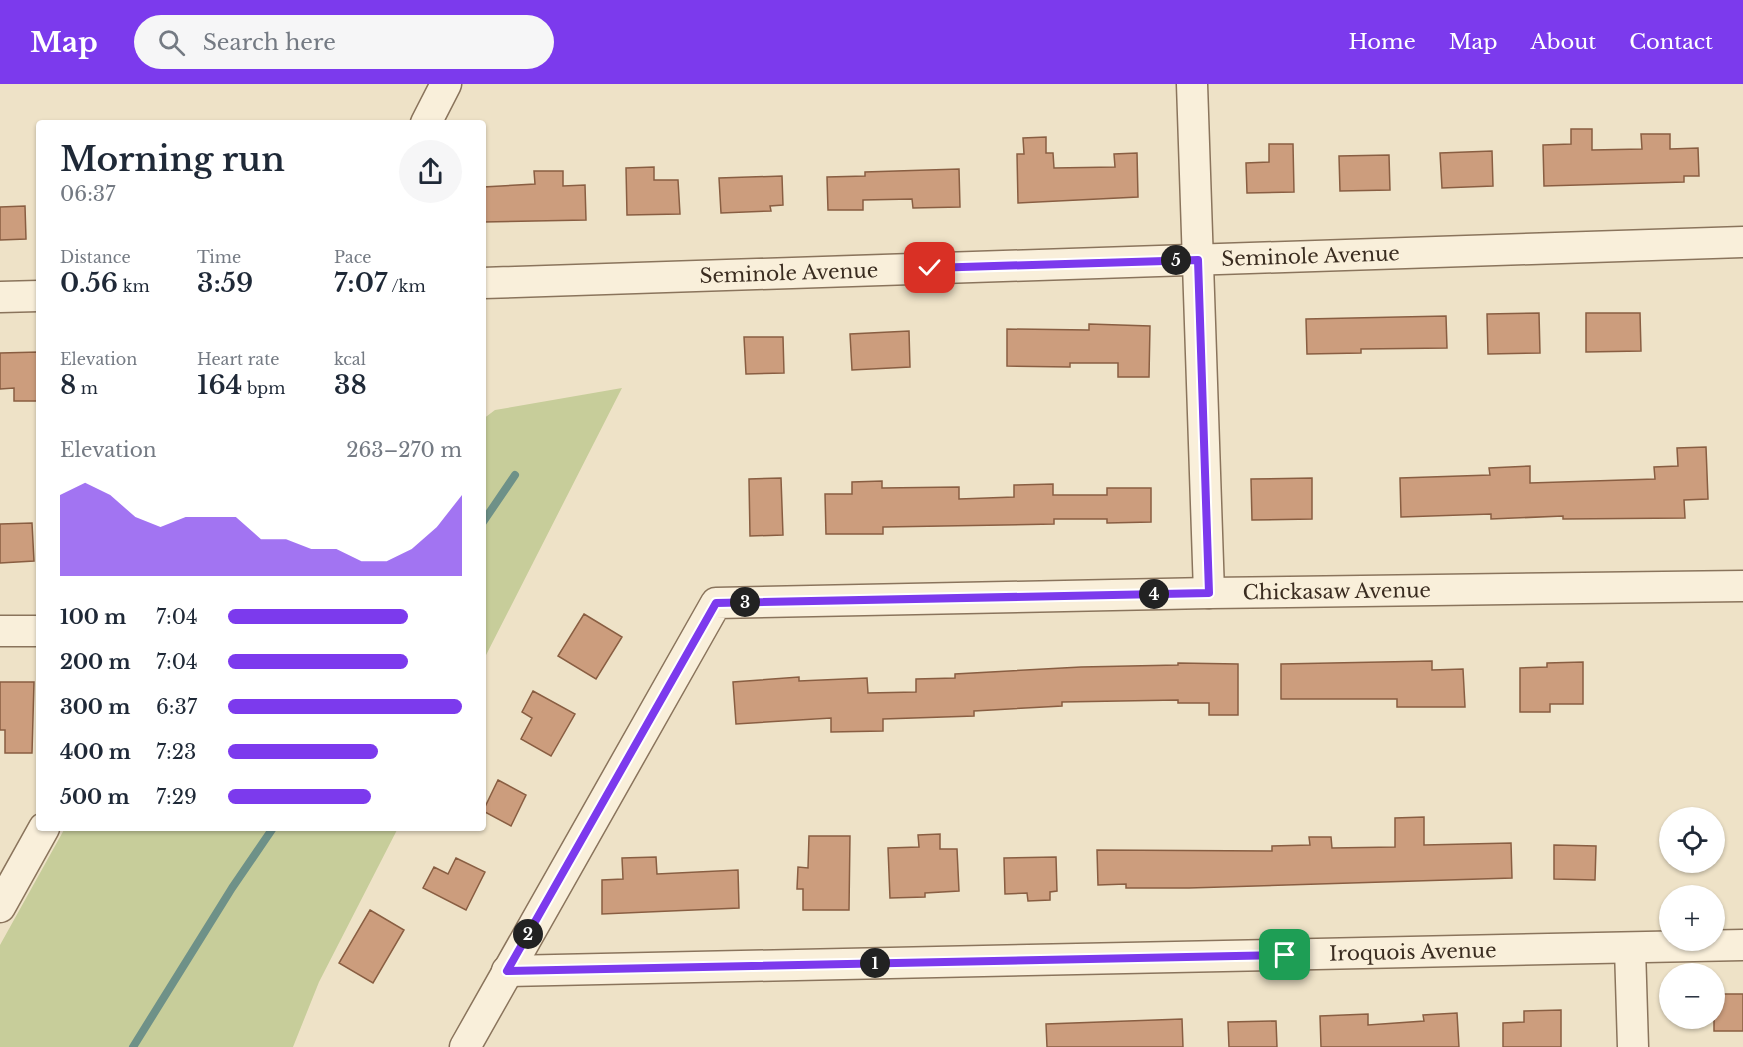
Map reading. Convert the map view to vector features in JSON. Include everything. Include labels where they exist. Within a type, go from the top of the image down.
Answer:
[{"type":"street","points":[[428,120],[446,84]]},
{"type":"street","points":[[1192,84],[1209,593]]},
{"type":"street","name":"Seminole Avenue","points":[[486,284],[1743,242]]},
{"type":"street","points":[[0,297],[36,296]]},
{"type":"street","name":"Chickasaw Avenue","points":[[507,971],[716,603],[1209,593],[1743,586]]},
{"type":"street","points":[[0,631],[36,631]]},
{"type":"street","points":[[0,907],[42,831]]},
{"type":"street","name":"Iroquois Avenue","points":[[507,971],[1743,945]]},
{"type":"street","points":[[1630,948],[1633,1047]]},
{"type":"street","points":[[465,1047],[507,971]]},
{"type":"green space","points":[[622,388],[486,655],[486,417],[495,410]]},
{"type":"green space","points":[[63,831],[396,831],[319,982],[293,1047],[0,1047],[0,945]]},
{"type":"building","points":[[1571,129],[1592,129],[1592,150],[1642,149],[1641,134],[1670,134],[1670,149],[1698,148],[1699,176],[1684,176],[1684,182],[1544,186],[1543,145],[1571,144]]},
{"type":"building","points":[[1046,137],[1046,153],[1053,153],[1054,168],[1115,167],[1114,154],[1137,153],[1138,197],[1018,203],[1017,154],[1024,154],[1023,138]]},
{"type":"building","points":[[1269,144],[1293,144],[1294,192],[1247,193],[1246,163],[1269,162]]},
{"type":"building","points":[[1492,151],[1493,186],[1442,188],[1440,153]]},
{"type":"building","points":[[1389,155],[1390,190],[1340,191],[1339,156]]},
{"type":"building","points":[[654,167],[654,180],[678,180],[680,214],[627,215],[626,168]]},
{"type":"building","points":[[959,169],[960,207],[913,208],[912,199],[863,200],[863,210],[828,210],[827,177],[865,176],[865,172]]},
{"type":"building","points":[[534,171],[563,171],[563,186],[585,185],[586,220],[486,222],[486,187],[535,184]]},
{"type":"building","points":[[782,176],[783,205],[770,206],[771,211],[721,213],[719,178]]},
{"type":"building","points":[[25,206],[26,239],[0,240],[0,207]]},
{"type":"building","points":[[1539,313],[1540,353],[1488,354],[1487,314]]},
{"type":"building","points":[[1586,313],[1640,313],[1641,351],[1586,352]]},
{"type":"building","points":[[1446,316],[1447,348],[1361,349],[1361,353],[1307,354],[1306,319]]},
{"type":"building","points":[[1089,324],[1150,326],[1149,377],[1118,377],[1118,363],[1070,363],[1070,367],[1007,366],[1007,329],[1089,330]]},
{"type":"building","points":[[909,331],[910,367],[852,370],[850,334]]},
{"type":"building","points":[[744,337],[783,337],[784,373],[746,374]]},
{"type":"building","points":[[36,352],[36,401],[14,401],[14,388],[0,389],[0,353]]},
{"type":"building","points":[[1706,447],[1708,499],[1684,500],[1685,518],[1563,519],[1563,516],[1491,519],[1491,514],[1401,517],[1400,478],[1490,475],[1489,468],[1530,466],[1530,483],[1655,479],[1654,467],[1678,466],[1677,448]]},
{"type":"building","points":[[781,478],[783,535],[750,536],[749,479]]},
{"type":"building","points":[[1312,478],[1312,519],[1252,520],[1251,479]]},
{"type":"building","points":[[882,481],[882,488],[959,487],[959,499],[1014,497],[1014,485],[1053,484],[1053,495],[1107,495],[1107,488],[1151,488],[1151,522],[1107,523],[1107,519],[1054,519],[1054,524],[883,527],[883,534],[826,534],[825,494],[852,494],[852,482]]},
{"type":"building","points":[[32,523],[34,561],[0,563],[0,524]]},
{"type":"building","points":[[584,614],[622,637],[596,679],[558,656]]},
{"type":"building","points":[[1432,661],[1432,670],[1463,669],[1465,707],[1397,707],[1397,699],[1281,699],[1281,664]]},
{"type":"building","points":[[1583,662],[1583,704],[1550,704],[1550,712],[1520,712],[1520,668],[1547,667],[1547,663]]},
{"type":"building","points":[[1178,663],[1238,664],[1238,715],[1209,715],[1209,703],[1178,703],[1178,700],[1062,702],[1062,706],[974,711],[974,716],[883,719],[883,731],[831,732],[831,718],[736,724],[733,682],[799,677],[799,681],[867,678],[868,693],[916,692],[916,679],[955,678],[955,674],[1081,667],[1178,665]]},
{"type":"building","points":[[0,682],[34,682],[32,753],[5,753],[5,730],[0,730]]},
{"type":"building","points":[[533,691],[575,714],[551,756],[521,739],[532,718],[522,712]]},
{"type":"building","points":[[498,780],[526,795],[511,826],[486,813],[486,805]]},
{"type":"building","points":[[1424,817],[1424,845],[1511,843],[1512,878],[1189,888],[1126,888],[1126,884],[1098,885],[1097,850],[1272,851],[1272,846],[1310,845],[1309,837],[1331,837],[1332,848],[1395,847],[1395,818]]},
{"type":"building","points":[[940,834],[940,849],[957,849],[959,891],[925,893],[925,897],[890,898],[888,848],[919,847],[918,835]]},
{"type":"building","points":[[809,836],[850,836],[849,910],[803,910],[803,889],[797,889],[798,867],[808,868]]},
{"type":"building","points":[[1554,845],[1596,846],[1595,880],[1554,879]]},
{"type":"building","points":[[656,857],[657,874],[738,870],[739,908],[602,914],[602,880],[623,879],[622,858]]},
{"type":"building","points":[[1056,857],[1057,891],[1050,892],[1050,900],[1028,901],[1027,893],[1005,894],[1004,858]]},
{"type":"building","points":[[456,858],[485,872],[466,910],[423,888],[434,867],[448,874]]},
{"type":"building","points":[[370,910],[404,930],[373,983],[339,963]]},
{"type":"building","points":[[1725,994],[1743,994],[1743,1031],[1714,1031],[1714,1029],[1725,1029]]},
{"type":"building","points":[[1561,1010],[1561,1047],[1503,1047],[1503,1023],[1524,1022],[1524,1011]]},
{"type":"building","points":[[1457,1013],[1459,1047],[1321,1047],[1320,1016],[1368,1014],[1368,1025],[1424,1021],[1423,1015]]},
{"type":"building","points":[[1182,1019],[1183,1047],[1047,1047],[1046,1024]]},
{"type":"building","points":[[1276,1021],[1277,1047],[1229,1047],[1228,1022]]},
{"type":"waterway","points":[[486,518],[515,475]]},
{"type":"waterway","points":[[133,1047],[232,888],[271,831]]},
{"type":"route","points":[[930,268],[1198,260],[1209,593],[716,603],[507,971],[1285,955]]}]
